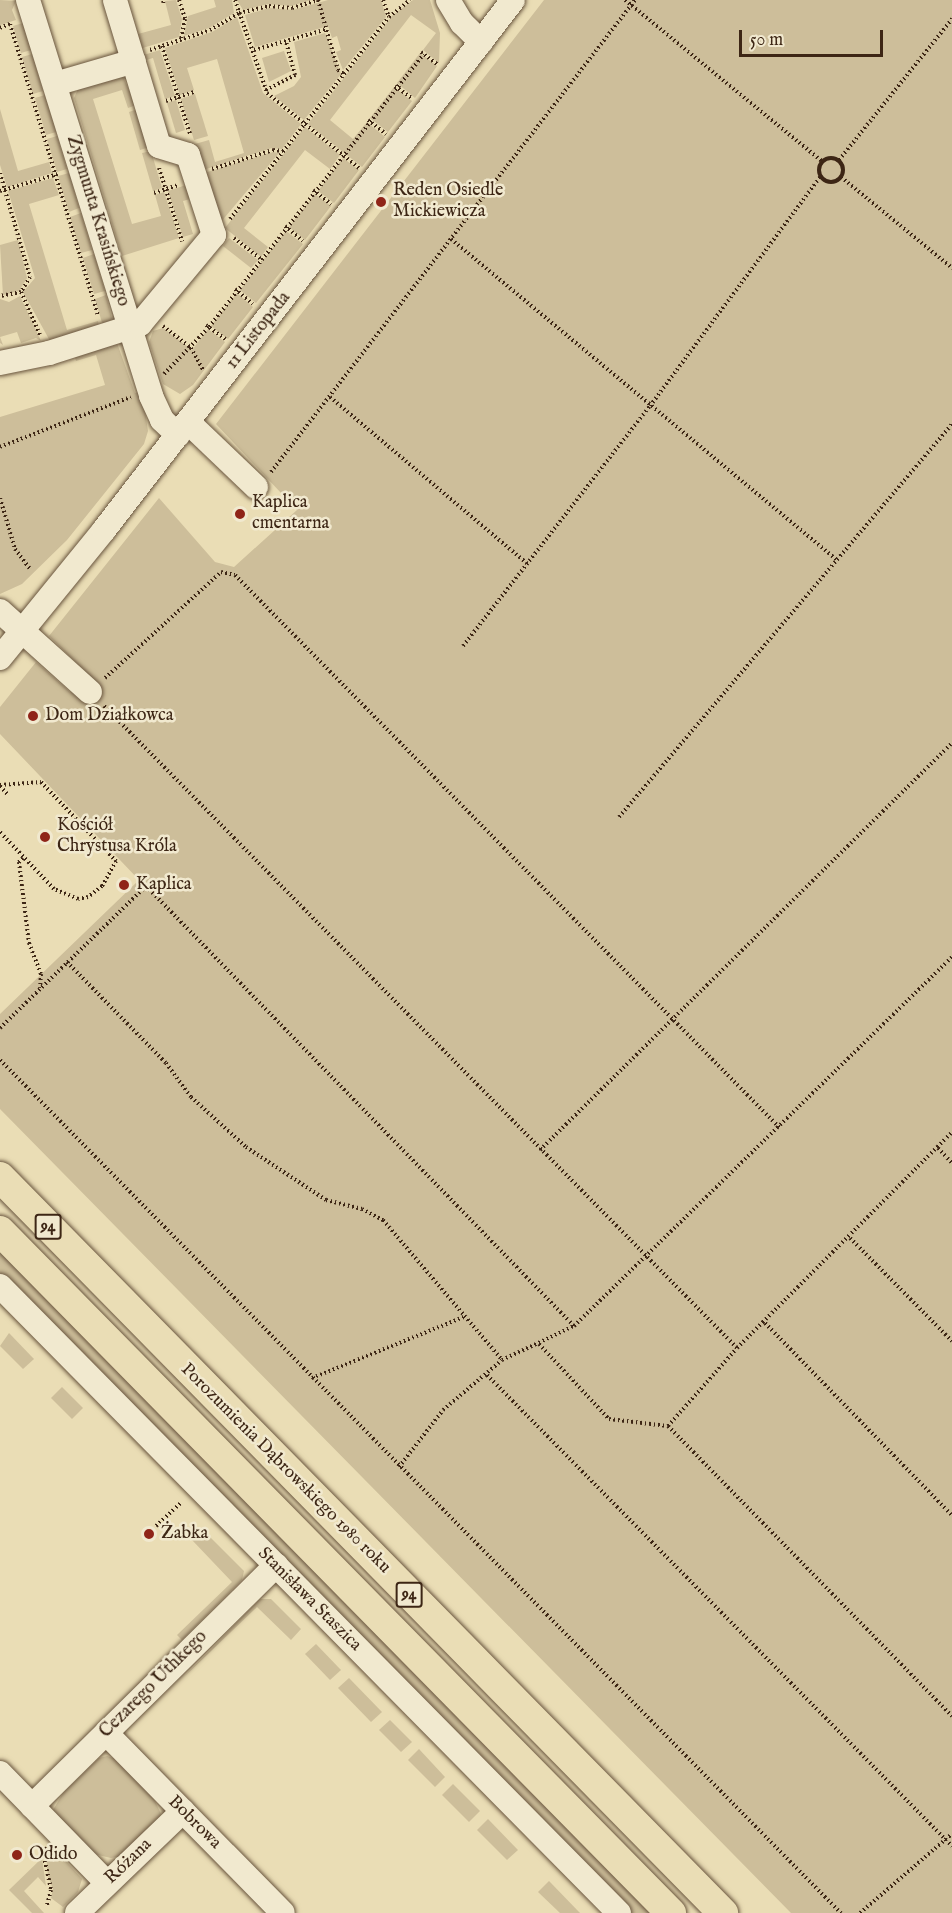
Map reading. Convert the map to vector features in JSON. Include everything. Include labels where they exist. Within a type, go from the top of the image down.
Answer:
[{"type":"main road","name":"Porozumienia Dąbrowskiego 1980 roku","points":[[0,1177],[723,1913]]},
{"type":"main road","name":"Porozumienia Dąbrowskiego 1980 roku","points":[[0,1231],[671,1913]]},
{"type":"street","name":"Zygmunta Krasińskiego","points":[[28,0],[155,408],[256,487]]},
{"type":"street","points":[[0,363],[49,353],[130,328],[147,320],[214,235],[188,155],[159,146],[115,0]]},
{"type":"street","points":[[448,0],[462,23],[481,42]]},
{"type":"street","name":"11 Listopada","points":[[1,653],[183,428],[513,0]]},
{"type":"street","points":[[55,84],[133,58]]},
{"type":"street","points":[[0,611],[90,692]]},
{"type":"street","name":"Stanisława Staszica","points":[[0,1286],[618,1913]]},
{"type":"street","name":"Cezarego Uthkego","points":[[32,1806],[276,1565]]},
{"type":"street","name":"Bobrowa","points":[[106,1732],[283,1913]]},
{"type":"street","points":[[0,1773],[107,1883]]},
{"type":"street","name":"Różana","points":[[76,1913],[183,1811]]},
{"type":"path","points":[[179,0],[184,19],[181,39]]},
{"type":"path","points":[[235,0],[266,90],[363,171]]},
{"type":"path","points":[[133,58],[210,30],[239,13],[270,6],[292,8],[318,0],[338,70],[344,74]]},
{"type":"path","points":[[383,0],[388,17]]},
{"type":"path","points":[[222,229],[388,17],[410,0]]},
{"type":"path","points":[[625,0],[822,161]]},
{"type":"path","points":[[256,487],[330,397],[634,0]]},
{"type":"path","points":[[839,160],[952,19]]},
{"type":"path","points":[[10,24],[29,97],[56,175],[78,256],[93,297],[87,299]]},
{"type":"path","points":[[254,50],[327,29]]},
{"type":"path","points":[[266,90],[295,75],[286,41]]},
{"type":"path","points":[[157,378],[191,348],[423,53],[442,68]]},
{"type":"path","points":[[396,87],[416,101]]},
{"type":"path","points":[[147,106],[194,92]]},
{"type":"path","points":[[369,120],[389,136]]},
{"type":"path","points":[[194,174],[273,150],[283,151]]},
{"type":"path","points":[[822,161],[833,157],[839,160],[843,165],[841,177]]},
{"type":"path","points":[[156,158],[185,250]]},
{"type":"path","points":[[463,646],[529,565],[821,176],[822,161]]},
{"type":"path","points":[[0,173],[3,190],[30,277],[21,292],[0,296]]},
{"type":"path","points":[[3,190],[63,173]]},
{"type":"path","points":[[821,176],[831,182],[841,177]]},
{"type":"path","points":[[841,177],[952,268]]},
{"type":"path","points":[[154,193],[165,189]]},
{"type":"path","points":[[314,191],[335,207]]},
{"type":"path","points":[[63,216],[68,215]]},
{"type":"path","points":[[8,219],[13,218]]},
{"type":"path","points":[[286,227],[306,244]]},
{"type":"path","points":[[451,239],[837,560]]},
{"type":"path","points":[[236,290],[257,307]]},
{"type":"path","points":[[21,292],[41,337]]},
{"type":"path","points":[[157,322],[191,348],[206,373]]},
{"type":"path","points":[[208,326],[229,343]]},
{"type":"path","points":[[0,447],[138,394]]},
{"type":"path","points":[[330,397],[529,565]]},
{"type":"path","points":[[619,817],[952,424]]},
{"type":"path","points":[[0,498],[15,549],[31,570]]},
{"type":"path","points":[[737,1348],[90,692],[221,572],[235,574],[780,1128]]},
{"type":"path","points":[[540,1150],[952,743]]},
{"type":"path","points":[[0,785],[41,782],[116,861],[102,886],[88,897],[78,899],[54,889],[0,832]]},
{"type":"path","points":[[0,785],[9,796]]},
{"type":"path","points":[[23,858],[19,862],[28,943],[41,975],[40,989]]},
{"type":"path","points":[[0,1028],[146,886],[574,1326]]},
{"type":"path","points":[[399,1467],[443,1410],[487,1376],[502,1360],[517,1350],[539,1344],[574,1326],[780,1128],[952,957]]},
{"type":"path","points":[[67,962],[166,1063],[191,1097],[246,1147],[326,1200],[362,1209],[383,1220],[502,1360]]},
{"type":"path","points":[[0,1060],[841,1913]]},
{"type":"path","points":[[668,1426],[737,1348],[850,1238],[952,1132]]},
{"type":"path","points":[[938,1148],[952,1163]]},
{"type":"path","points":[[850,1238],[952,1341]]},
{"type":"path","points":[[312,1378],[466,1316]]},
{"type":"path","points":[[765,1323],[952,1515]]},
{"type":"path","points":[[539,1344],[609,1419],[668,1426],[952,1716]]},
{"type":"path","points":[[487,1376],[952,1846]]},
{"type":"path","points":[[156,1526],[182,1502]]},
{"type":"path","points":[[860,1913],[952,1834]]},
{"type":"path","points":[[47,1905],[51,1890],[43,1852],[60,1835]]},
{"type":"shaded area","points":[[0,0],[16,1],[12,10],[16,20],[0,25]]},
{"type":"shaded area","points":[[176,0],[182,19],[179,37],[136,50],[133,21],[138,34],[171,25],[165,1]]},
{"type":"shaded area","points":[[214,0],[232,0],[234,13],[209,28],[184,36],[188,16],[216,7]]},
{"type":"shaded area","points":[[237,0],[311,0],[291,6],[268,4],[243,10]]},
{"type":"shaded area","points":[[328,0],[381,0],[386,17],[343,70],[336,52],[341,50],[337,36],[332,38],[328,26],[255,47],[245,15],[269,8],[293,10]]},
{"type":"shaded area","points":[[413,0],[430,0],[440,33],[439,63],[423,50],[436,33],[411,15],[330,120],[353,139],[367,122],[385,137],[362,167],[308,124],[392,16]]},
{"type":"shaded area","points":[[544,0],[952,0],[952,1913],[791,1913],[0,1109],[0,1014],[139,880],[0,734],[0,707],[36,662],[70,692],[87,696],[97,683],[49,636],[159,498],[215,562],[234,567],[297,510],[216,424]]},
{"type":"shaded area","points":[[237,17],[263,93],[301,124],[282,149],[272,148],[203,170],[195,144],[209,140],[215,162],[244,153],[217,59],[187,68],[194,90],[180,95],[165,48],[212,32]]},
{"type":"shaded area","points":[[23,23],[31,50],[21,53],[13,26]]},
{"type":"shaded area","points":[[325,33],[341,74],[304,120],[274,96],[294,86],[301,77],[294,42]]},
{"type":"shaded area","points":[[160,50],[175,96],[165,99],[153,58],[139,62],[137,57]]},
{"type":"shaded area","points":[[284,51],[291,71],[269,82],[262,58]]},
{"type":"shaded area","points":[[420,53],[437,66],[415,98],[397,83]]},
{"type":"shaded area","points":[[32,54],[43,91],[33,94],[22,57]]},
{"type":"shaded area","points":[[122,75],[136,105],[128,108],[122,90],[93,99],[132,224],[161,216],[155,195],[164,192],[179,238],[122,256],[74,98],[78,89]]},
{"type":"shaded area","points":[[394,87],[412,101],[388,132],[370,118]]},
{"type":"shaded area","points":[[195,94],[208,136],[194,140],[181,99]]},
{"type":"shaded area","points":[[45,95],[56,132],[46,135],[35,98]]},
{"type":"shaded area","points":[[176,100],[185,130],[176,133],[167,103]]},
{"type":"shaded area","points":[[0,109],[18,171],[49,162],[52,173],[7,187],[0,165]]},
{"type":"shaded area","points":[[138,109],[150,147],[140,150],[129,112]]},
{"type":"shaded area","points":[[305,127],[340,155],[330,169],[305,150],[244,228],[268,247],[261,257],[225,228]]},
{"type":"shaded area","points":[[57,136],[67,169],[57,172],[47,139]]},
{"type":"shaded area","points":[[151,151],[162,188],[153,191],[142,153]]},
{"type":"shaded area","points":[[273,152],[279,153],[220,223],[204,173]]},
{"type":"shaded area","points":[[343,158],[359,170],[334,203],[318,191]]},
{"type":"shaded area","points":[[69,173],[79,208],[69,212],[58,176]]},
{"type":"shaded area","points":[[53,178],[59,195],[29,204],[67,330],[98,321],[100,329],[50,341],[23,292],[35,278],[8,191]]},
{"type":"shaded area","points":[[186,185],[190,199],[183,201],[193,234],[183,237],[168,191]]},
{"type":"shaded area","points":[[315,194],[331,206],[305,240],[289,227]]},
{"type":"shaded area","points":[[81,213],[92,250],[81,253],[70,217]]},
{"type":"shaded area","points":[[286,231],[303,244],[256,303],[240,290]]},
{"type":"shaded area","points":[[229,238],[258,260],[251,268],[223,246]]},
{"type":"shaded area","points":[[18,240],[27,278],[19,291],[3,295],[0,245]]},
{"type":"shaded area","points":[[94,254],[105,291],[94,294],[83,258]]},
{"type":"shaded area","points":[[237,293],[253,307],[228,339],[211,326]]},
{"type":"shaded area","points":[[106,295],[112,319],[103,326],[95,299]]},
{"type":"shaded area","points":[[20,296],[41,341],[36,338],[21,343],[17,332],[0,337],[0,299],[9,302]]},
{"type":"shaded area","points":[[163,328],[192,350],[208,329],[225,342],[193,385],[180,394],[163,384],[149,342],[153,331]]},
{"type":"shaded area","points":[[117,343],[135,393],[140,391],[144,404],[148,431],[144,444],[67,540],[22,584],[0,594],[0,417],[105,385],[96,355],[76,361],[74,354]]},
{"type":"shaded area","points":[[0,1250],[529,1790],[654,1913],[632,1913],[0,1273]]},
{"type":"shaded area","points":[[9,1333],[34,1359],[23,1369],[0,1346]]},
{"type":"shaded area","points":[[62,1387],[83,1408],[72,1419],[51,1398]]},
{"type":"shaded area","points":[[202,1529],[244,1571],[242,1580],[182,1640],[177,1635],[232,1582],[192,1540]]},
{"type":"shaded area","points":[[260,1599],[271,1599],[301,1629],[291,1640],[257,1607],[185,1676]]},
{"type":"shaded area","points":[[316,1644],[341,1670],[330,1680],[305,1654]]},
{"type":"shaded area","points":[[349,1678],[382,1712],[371,1722],[338,1688]]},
{"type":"shaded area","points":[[390,1720],[412,1742],[401,1752],[379,1730]]},
{"type":"shaded area","points":[[419,1749],[445,1777],[435,1787],[408,1760]]},
{"type":"shaded area","points":[[107,1756],[116,1759],[154,1799],[161,1814],[159,1820],[121,1856],[111,1858],[94,1854],[53,1810],[63,1793],[99,1758]]},
{"type":"shaded area","points":[[453,1784],[480,1811],[469,1822],[442,1795]]},
{"type":"shaded area","points":[[488,1819],[518,1850],[507,1860],[477,1830]]},
{"type":"shaded area","points":[[53,1847],[82,1879],[78,1892],[63,1907],[51,1898],[53,1889],[48,1876],[46,1854]]},
{"type":"shaded area","points":[[42,1858],[46,1886],[38,1877],[24,1891],[44,1913],[32,1913],[9,1890]]},
{"type":"shaded area","points":[[549,1881],[580,1913],[560,1913],[538,1892]]},
{"type":"place","name":"Reden Osiedle Mickiewicza","points":[[381,202]]},
{"type":"place","name":"Kaplica cmentarna","points":[[240,514]]},
{"type":"place","name":"Dom Działkowca","points":[[33,716]]},
{"type":"place","name":"Kościół Chrystusa Króla","points":[[45,837]]},
{"type":"place","name":"Kaplica","points":[[124,885]]},
{"type":"place","name":"Żabka","points":[[149,1534]]},
{"type":"place","name":"Odido","points":[[17,1855]]}]
